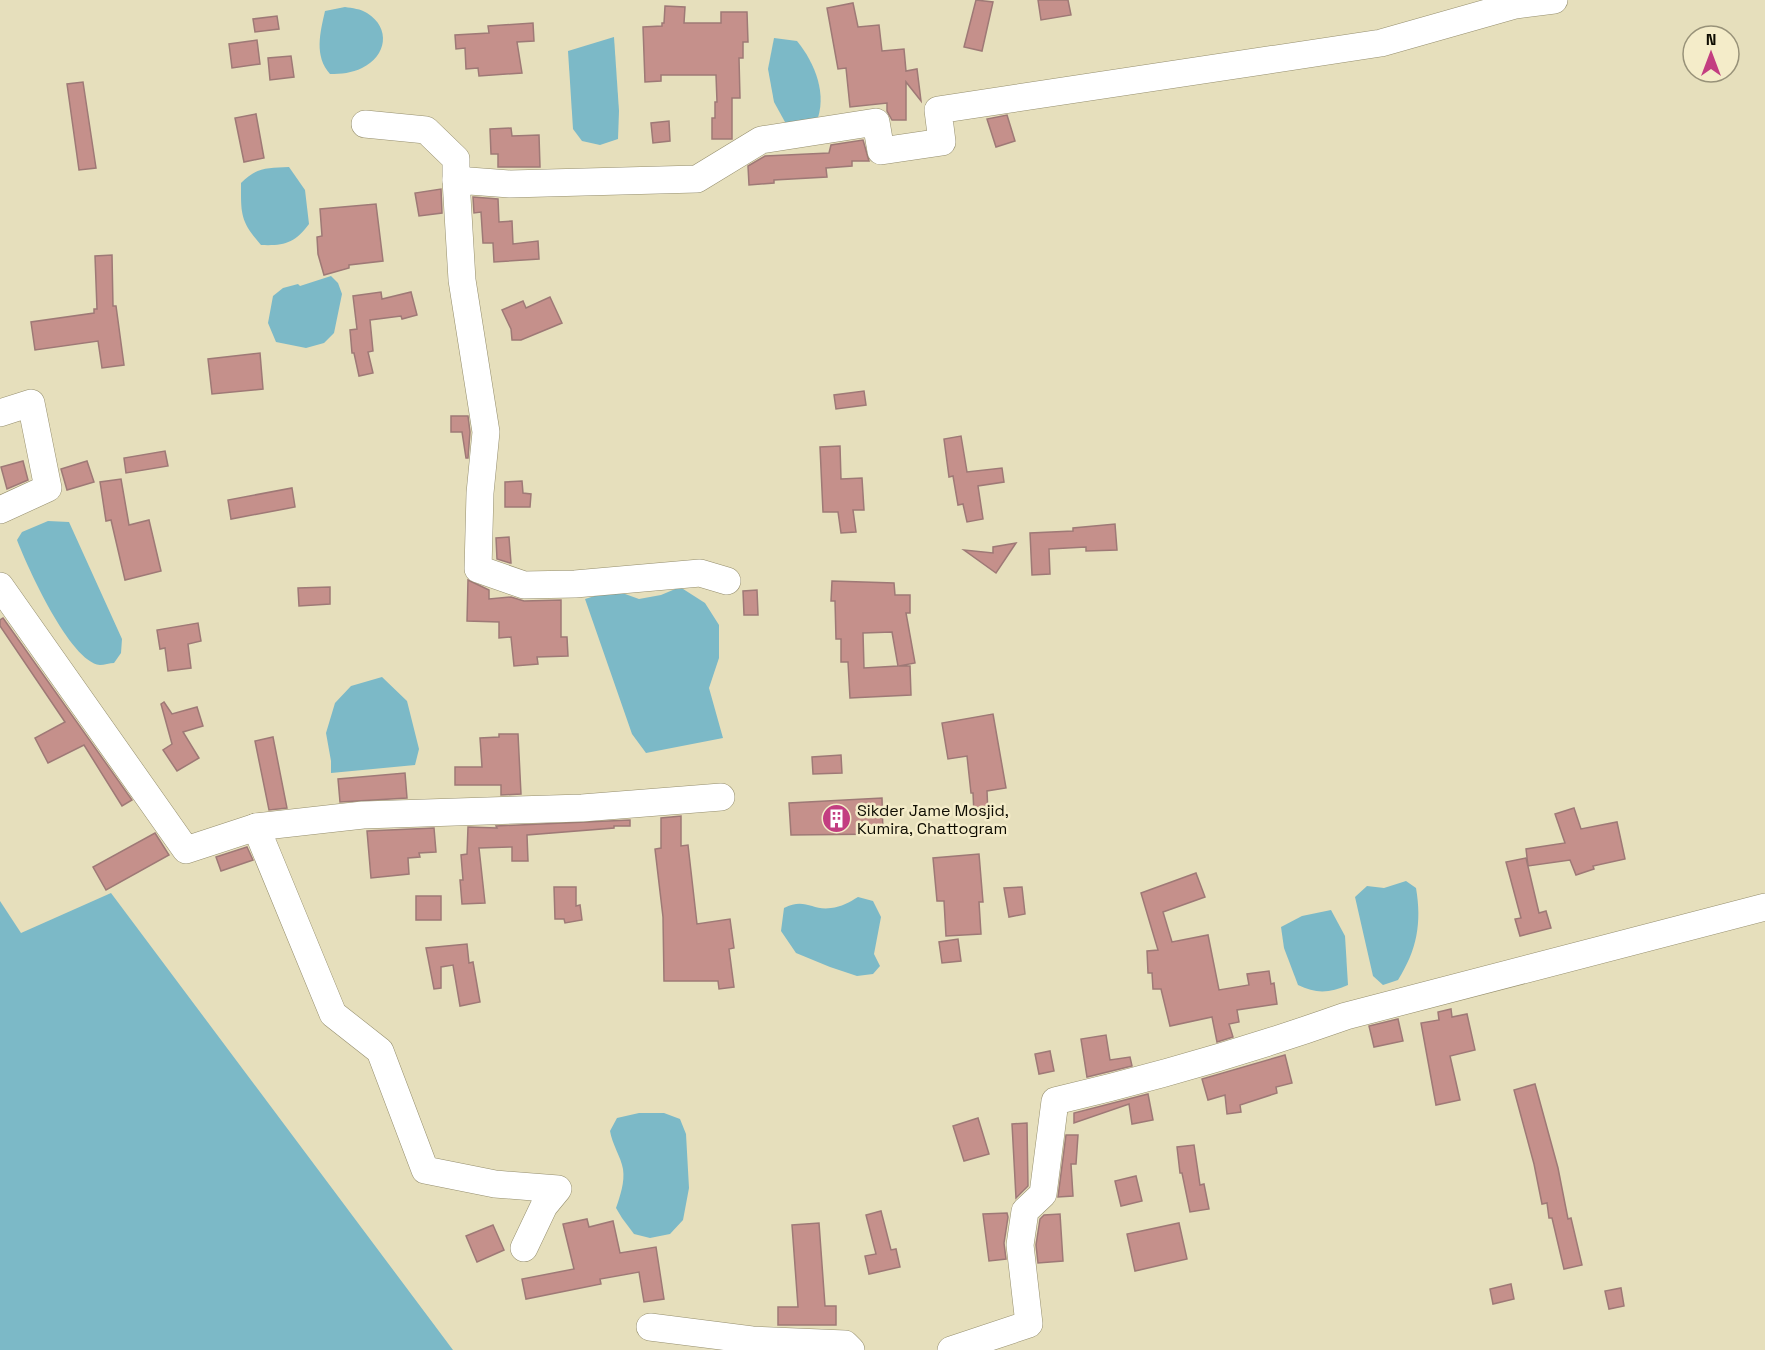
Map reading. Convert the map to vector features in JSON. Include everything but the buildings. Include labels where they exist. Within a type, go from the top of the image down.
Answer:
[{"type":"street","points":[[456,180],[510,184],[697,179],[761,140],[876,122],[881,151],[942,142],[938,110],[1381,43],[1515,5],[1554,0]]},
{"type":"street","points":[[365,124],[426,130],[456,159],[462,280],[486,432],[480,493],[478,569],[524,585],[575,584],[700,573],[727,581]]},
{"type":"street","points":[[0,413],[31,403],[48,488],[0,510]]},
{"type":"street","points":[[0,586],[186,850],[256,827],[363,815],[582,808],[721,797]]},
{"type":"street","points":[[256,827],[333,1014],[380,1051],[425,1170],[495,1184],[558,1189],[544,1206],[524,1248]]},
{"type":"street","points":[[951,1350],[1029,1324],[1020,1245],[1025,1211],[1043,1194],[1055,1101],[1148,1079],[1297,1034],[1346,1016],[1765,907]]},
{"type":"street","points":[[650,1327],[752,1340],[845,1344],[851,1350]]},
{"type":"water","points":[[345,7],[367,13],[375,19],[383,34],[383,42],[377,56],[362,68],[346,73],[330,74],[320,52],[323,19],[325,11]]},
{"type":"water","points":[[614,37],[619,111],[618,139],[600,145],[582,141],[573,129],[568,51]]},
{"type":"water","points":[[774,38],[797,41],[809,59],[818,80],[821,101],[816,123],[801,129],[785,122],[774,102],[768,69]]},
{"type":"water","points":[[289,167],[305,190],[309,224],[299,235],[288,242],[261,245],[249,230],[243,217],[241,183],[263,169]]},
{"type":"water","points":[[331,276],[338,283],[342,294],[334,333],[324,343],[306,348],[276,342],[268,323],[273,296],[283,288],[298,284],[300,286]]},
{"type":"water","points":[[48,521],[69,522],[122,639],[121,653],[114,663],[100,665],[88,660],[76,648],[51,611],[30,570],[17,540],[22,532]]},
{"type":"water","points":[[680,587],[705,603],[719,625],[719,658],[709,688],[723,738],[646,753],[632,734],[585,599],[614,590],[639,599],[661,595]]},
{"type":"water","points":[[382,677],[407,701],[419,749],[415,765],[331,773],[326,733],[335,703],[351,686]]},
{"type":"water","points":[[1406,881],[1416,888],[1418,901],[1418,925],[1414,947],[1398,980],[1383,985],[1373,976],[1355,897],[1367,886],[1384,888]]},
{"type":"water","points":[[111,893],[453,1350],[0,1350],[0,901],[21,933]]},
{"type":"water","points":[[858,897],[873,901],[881,917],[874,954],[880,966],[873,974],[857,976],[796,953],[781,931],[784,908],[803,904],[831,908]]},
{"type":"water","points":[[1331,910],[1345,936],[1348,985],[1329,991],[1311,990],[1298,985],[1284,948],[1281,927],[1302,916]]},
{"type":"water","points":[[639,1113],[664,1113],[680,1119],[686,1134],[689,1188],[683,1220],[670,1234],[650,1238],[634,1234],[616,1208],[622,1189],[623,1174],[622,1164],[610,1131],[617,1118]]},
{"type":"place","name":"Sikder Jame Mosjid, Kumira, Chattogram","points":[[836,819]]}]
